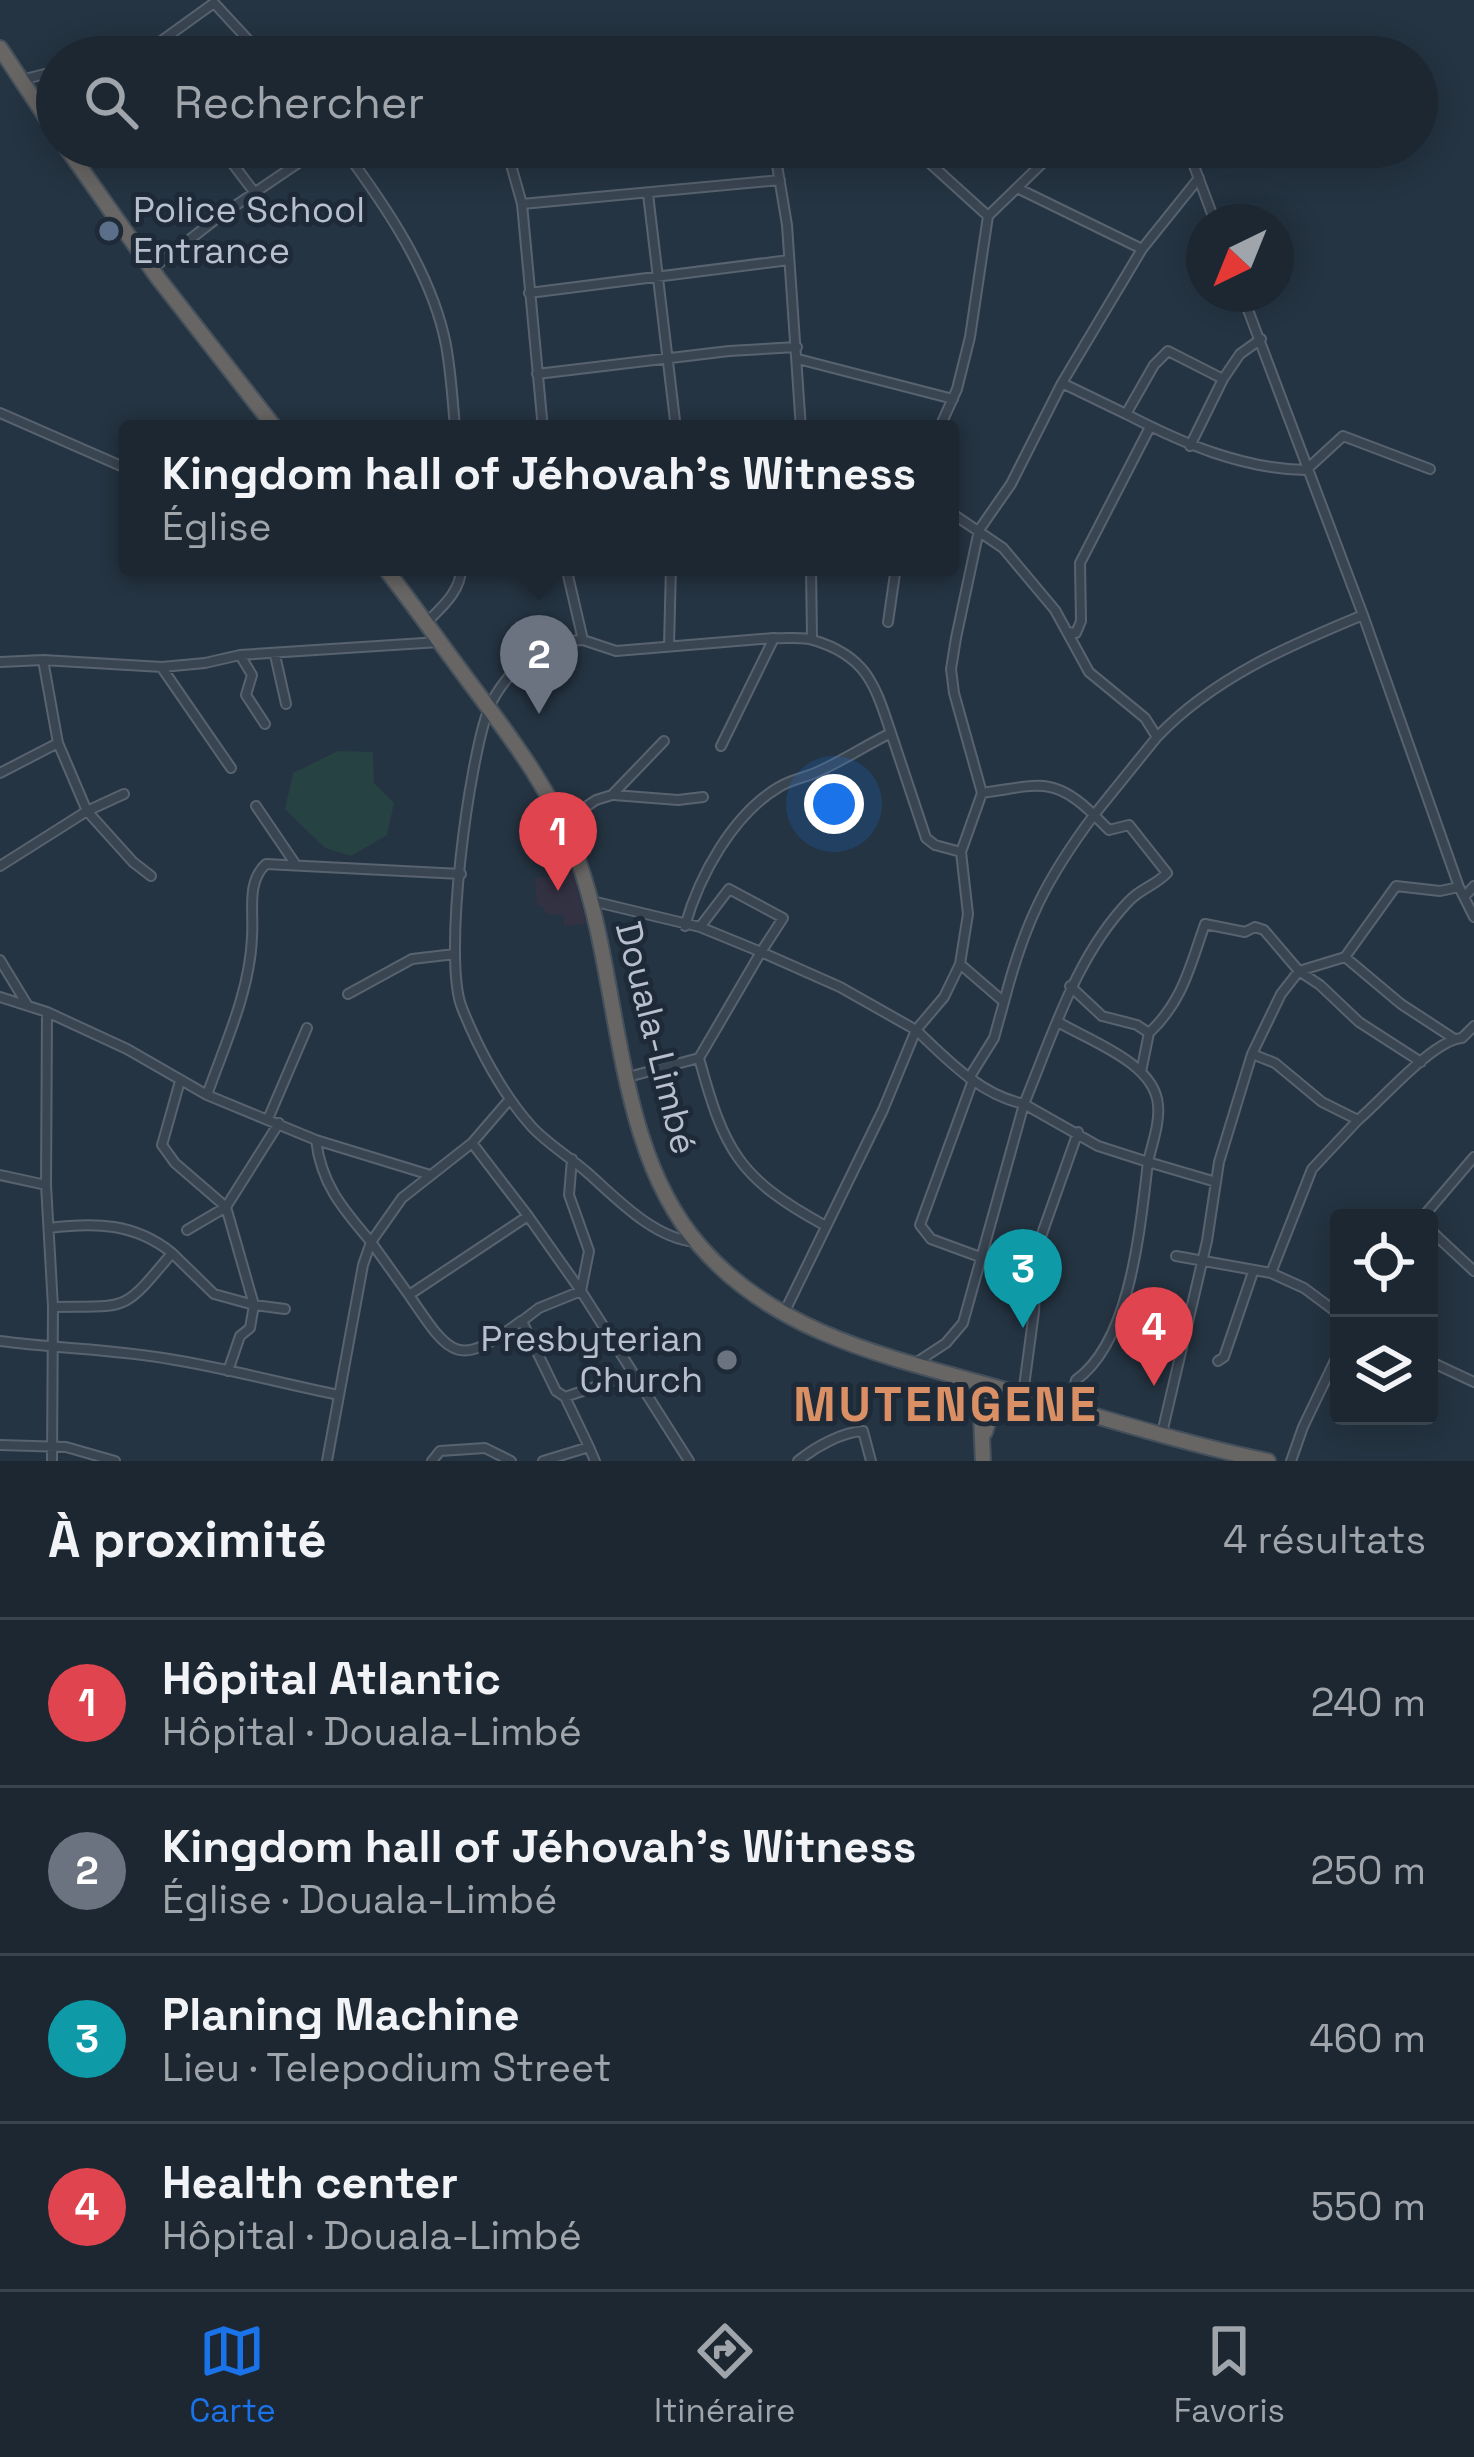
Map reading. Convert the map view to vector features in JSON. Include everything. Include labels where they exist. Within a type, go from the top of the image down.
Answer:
[{"type":"highway","points":[[0,48],[36,104]]},
{"type":"highway","points":[[81,168],[269,420]]},
{"type":"highway","name":"Douala-Limbé","points":[[391,576],[484,701],[563,822],[591,901],[647,1148],[669,1199],[696,1243],[727,1274],[783,1315],[834,1338],[953,1378],[1268,1461]]},
{"type":"highway","points":[[953,1378],[986,1415]]},
{"type":"highway","points":[[983,1461],[991,1387]]},
{"type":"highway","points":[[986,1415],[1029,1396]]},
{"type":"street","points":[[173,36],[214,3],[245,36]]},
{"type":"street","points":[[19,80],[36,76]]},
{"type":"street","points":[[236,168],[255,193]]},
{"type":"street","points":[[153,268],[291,168]]},
{"type":"street","points":[[356,168],[397,227],[436,310],[446,344],[453,420]]},
{"type":"street","points":[[512,168],[522,204],[542,420]]},
{"type":"street","points":[[778,168],[801,420]]},
{"type":"street","points":[[935,168],[988,216]]},
{"type":"street","points":[[943,420],[953,399],[975,309],[988,216],[1039,168]]},
{"type":"street","points":[[1195,168],[1208,204]]},
{"type":"street","points":[[783,1315],[883,1110],[916,1030],[944,997],[960,964],[968,914],[961,852],[982,793],[951,669],[979,530],[1011,484],[1062,383],[1142,249],[1199,178]]},
{"type":"street","points":[[522,204],[780,180]]},
{"type":"street","points":[[1019,189],[1142,249]]},
{"type":"street","points":[[648,194],[675,420]]},
{"type":"street","points":[[529,293],[789,260]]},
{"type":"street","points":[[1250,312],[1474,917]]},
{"type":"street","points":[[1190,446],[1223,379],[1240,354],[1261,339]]},
{"type":"street","points":[[537,374],[797,347]]},
{"type":"street","points":[[1126,414],[1154,365],[1168,351],[1223,379]]},
{"type":"street","points":[[798,359],[953,399]]},
{"type":"street","points":[[1062,383],[1190,446],[1306,470]]},
{"type":"street","points":[[0,413],[119,465]]},
{"type":"street","points":[[1065,632],[1076,633],[1079,628],[1080,563],[1150,427]]},
{"type":"street","points":[[1306,470],[1343,436],[1430,469]]},
{"type":"street","points":[[959,518],[1015,561],[1055,610],[1089,672],[1145,718],[1156,737]]},
{"type":"street","points":[[427,622],[462,576]]},
{"type":"street","points":[[568,576],[583,640]]},
{"type":"street","points":[[669,646],[671,576]]},
{"type":"street","points":[[812,576],[812,639]]},
{"type":"street","points":[[888,622],[895,576]]},
{"type":"street","points":[[980,1257],[931,1239],[920,1225],[971,1079],[994,1038],[1040,895],[1094,814],[1185,707],[1236,674],[1363,615]]},
{"type":"street","points":[[721,746],[774,638]]},
{"type":"street","points":[[696,1243],[667,1236],[533,1128],[510,1099],[460,1004],[455,954],[461,874],[484,701],[542,643],[583,640],[616,651],[812,639],[865,668],[926,838],[961,852]]},
{"type":"street","points":[[0,662],[161,667],[240,655],[440,642]]},
{"type":"street","points":[[240,655],[252,675],[246,695],[265,724]]},
{"type":"street","points":[[275,655],[286,704]]},
{"type":"street","points":[[43,660],[58,743],[87,811],[151,876]]},
{"type":"street","points":[[161,667],[231,768]]},
{"type":"street","points":[[685,926],[704,872],[757,805],[776,788],[891,733]]},
{"type":"street","points":[[612,795],[664,741]]},
{"type":"street","points":[[0,773],[58,743]]},
{"type":"street","points":[[914,1364],[940,1348],[963,1323],[1024,1104],[1070,986],[1126,903],[1167,873],[1130,825],[1108,830],[1077,798],[1054,786],[982,793]]},
{"type":"street","points":[[2,859],[124,794]]},
{"type":"street","points":[[563,822],[612,795],[703,797]]},
{"type":"street","points":[[256,806],[294,862]]},
{"type":"street","points":[[207,1095],[248,968],[256,874],[266,864],[461,874]]},
{"type":"street","points":[[1161,1435],[1237,1094],[1281,994],[1299,971],[1346,957],[1396,886],[1440,890],[1459,886]]},
{"type":"street","points":[[1466,895],[1474,886]]},
{"type":"street","points":[[628,1077],[699,1058],[783,918],[730,889],[700,927]]},
{"type":"street","points":[[591,901],[700,927],[761,952],[916,1030],[971,1079],[1002,1099],[1024,1104],[1098,1145],[1216,1182]]},
{"type":"street","points":[[1141,1072],[1149,1033],[1172,1009],[1185,986],[1205,924],[1245,932],[1255,927],[1264,930],[1299,971],[1359,1022],[1421,1062]]},
{"type":"street","points":[[348,994],[412,959],[455,954]]},
{"type":"street","points":[[1346,957],[1401,1004],[1453,1038],[1462,1038],[1474,1026]]},
{"type":"street","points":[[0,960],[28,1007]]},
{"type":"street","points":[[960,964],[1004,1002]]},
{"type":"street","points":[[1070,986],[1102,1016],[1149,1033]]},
{"type":"street","points":[[0,997],[47,1012],[128,1049],[207,1095],[316,1139],[427,1174]]},
{"type":"street","points":[[47,1012],[52,1461]]},
{"type":"street","points":[[1058,1022],[1141,1072],[1158,1099],[1140,1229],[1123,1304],[1094,1367],[1076,1380],[1070,1411]]},
{"type":"street","points":[[268,1118],[307,1028]]},
{"type":"street","points":[[1271,1273],[1312,1168],[1358,1120],[1453,1038]]},
{"type":"street","points":[[1252,1054],[1275,1063],[1322,1102],[1358,1120]]},
{"type":"street","points":[[699,1058],[734,1157],[772,1194],[824,1225]]},
{"type":"street","points":[[179,1081],[162,1145],[175,1163],[226,1207],[254,1304],[250,1328],[240,1336],[228,1371]]},
{"type":"street","points":[[327,1461],[371,1242],[401,1198],[472,1142],[510,1099]]},
{"type":"street","points":[[187,1229],[226,1207],[279,1123]]},
{"type":"street","points":[[1029,1396],[1036,1248],[1078,1132]]},
{"type":"street","points":[[316,1139],[332,1195],[439,1339],[461,1351],[484,1349],[539,1308],[581,1291]]},
{"type":"street","points":[[472,1142],[581,1291],[689,1461]]},
{"type":"street","points":[[1430,1209],[1474,1157]]},
{"type":"street","points":[[572,1159],[569,1196],[589,1251],[581,1291]]},
{"type":"street","points":[[0,1175],[46,1185]]},
{"type":"street","points":[[409,1295],[528,1216]]},
{"type":"street","points":[[49,1228],[86,1223],[138,1231],[172,1253],[214,1294],[285,1310]]},
{"type":"street","points":[[1438,1237],[1474,1270]]},
{"type":"street","points":[[53,1307],[97,1308],[129,1301],[172,1253]]},
{"type":"street","points":[[1176,1256],[1271,1273],[1304,1288],[1330,1307]]},
{"type":"street","points":[[1218,1361],[1224,1357],[1253,1272]]},
{"type":"street","points":[[522,1321],[595,1461]]},
{"type":"street","points":[[0,1341],[94,1348],[339,1395]]},
{"type":"street","points":[[1438,1365],[1474,1382]]},
{"type":"street","points":[[1291,1461],[1330,1370]]},
{"type":"street","points":[[565,1397],[633,1374]]},
{"type":"street","points":[[798,1461],[858,1430],[863,1431],[872,1461]]},
{"type":"street","points":[[0,1445],[66,1447],[115,1461]]},
{"type":"street","points":[[543,1461],[589,1447]]},
{"type":"street","points":[[432,1461],[440,1451],[484,1448],[511,1461]]},
{"type":"shaded area","points":[[573,872],[586,924],[564,926],[563,914],[547,914],[537,906],[535,878]]},
{"type":"green space","points":[[338,751],[373,752],[374,783],[394,803],[387,835],[351,856],[325,848],[285,809],[293,773]]},
{"type":"place","name":"Police School Entrance","points":[[109,231]]},
{"type":"place","name":"Kingdom hall of Jéhovah's Witness","points":[[539,714]]},
{"type":"place","name":"Hôpital Atlantic","points":[[558,891]]},
{"type":"place","name":"Planing Machine","points":[[1023,1328]]},
{"type":"place","name":"Presbyterian Church","points":[[727,1360]]},
{"type":"place","name":"Health center","points":[[1154,1386]]},
{"type":"district","name":"MUTENGENE","points":[[946,1404]]}]
